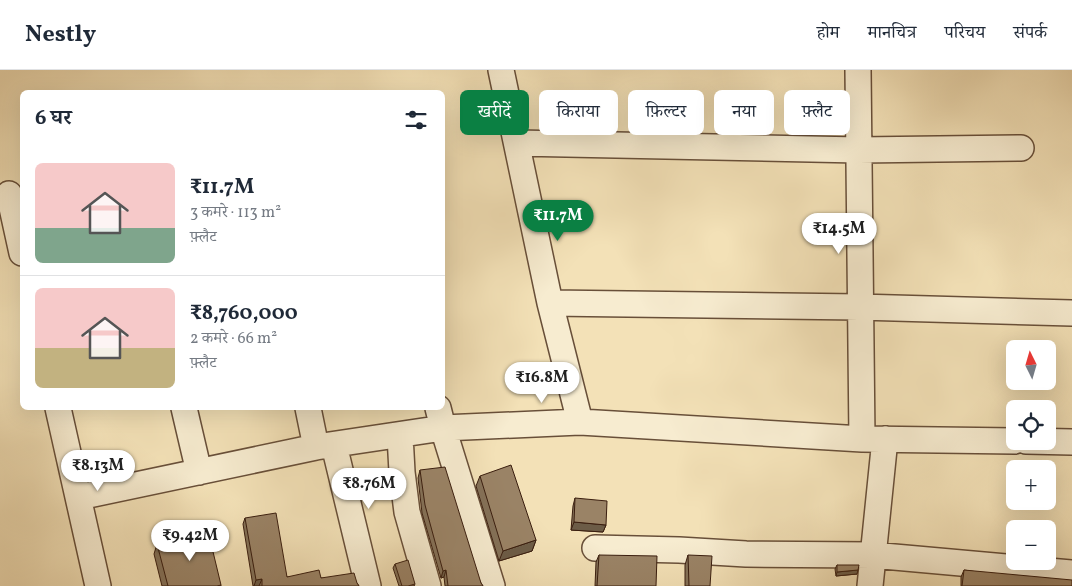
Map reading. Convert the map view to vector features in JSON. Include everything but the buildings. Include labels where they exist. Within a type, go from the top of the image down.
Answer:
[{"type":"street","points":[[501,70],[550,304],[580,422]]},
{"type":"street","points":[[858,70],[862,358],[874,439],[870,586]]},
{"type":"street","points":[[516,143],[859,150],[1021,148]]},
{"type":"street","points":[[9,194],[20,244]]},
{"type":"street","points":[[550,304],[860,307],[1072,313]]},
{"type":"street","points":[[58,410],[98,586]]},
{"type":"street","points":[[184,410],[199,472]]},
{"type":"street","points":[[309,410],[325,446],[368,586]]},
{"type":"street","points":[[440,418],[492,586]]},
{"type":"street","points":[[78,497],[325,446],[400,435],[440,418],[580,422],[874,439],[1006,441]]},
{"type":"street","points":[[400,435],[407,512],[428,586]]},
{"type":"street","points":[[1056,442],[1072,442]]},
{"type":"street","points":[[595,548],[746,554],[872,555],[1072,573]]}]
